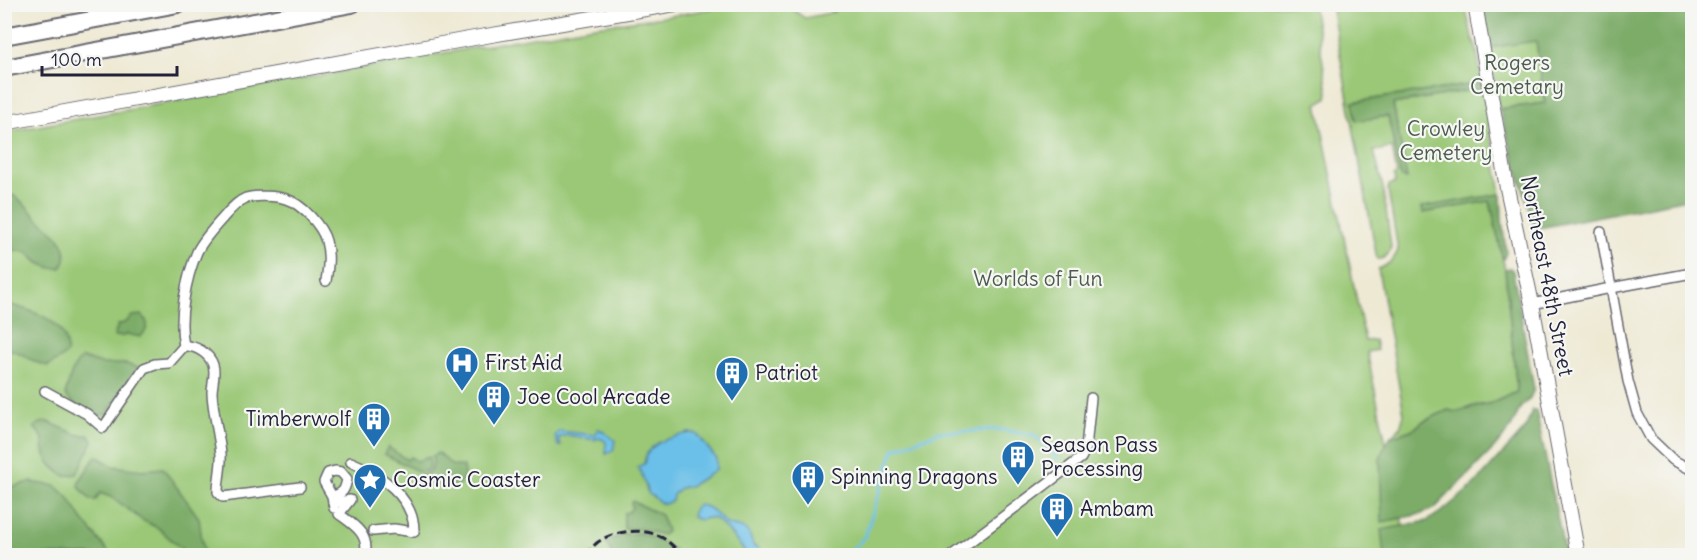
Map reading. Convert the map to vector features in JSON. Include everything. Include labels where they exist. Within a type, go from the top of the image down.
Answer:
[{"type":"highway","points":[[4,36],[178,4]]},
{"type":"highway","points":[[4,68],[352,4]]},
{"type":"main road","points":[[4,123],[675,4]]},
{"type":"main road","name":"Northeast 48th Street","points":[[1475,4],[1507,188],[1532,304],[1578,555]]},
{"type":"street","points":[[184,346],[182,310],[198,252],[209,234],[230,209],[244,199],[259,196],[286,199],[316,222],[324,234],[328,252],[326,281]]},
{"type":"street","points":[[1601,232],[1636,413],[1651,439],[1673,460],[1692,470]]},
{"type":"street","points":[[1532,304],[1692,273]]},
{"type":"street","points":[[45,391],[87,414],[103,428],[144,368],[169,363],[184,346],[192,345],[213,363],[212,391],[221,457],[218,492],[223,498],[300,487]]},
{"type":"street","points":[[951,555],[1081,458],[1087,442],[1090,398]]},
{"type":"street","points":[[351,462],[362,466],[396,489],[414,525],[414,531],[394,529],[373,531],[369,528],[360,530]]},
{"type":"street","points":[[335,507],[360,530],[366,541]]},
{"type":"street","points":[[365,555],[366,541],[373,531]]},
{"type":"green space","name":"Worlds of Fun","points":[[819,4],[1313,5],[1328,92],[1327,98],[1317,104],[1365,341],[1375,340],[1377,350],[1367,352],[1409,555],[5,556],[5,132],[588,27],[733,5],[786,5],[805,18],[834,12]]},
{"type":"green space","name":"Crowley Cemetery","points":[[1331,5],[1465,5],[1476,46],[1482,83],[1354,102],[1356,121],[1388,116],[1401,177],[1406,178],[1393,104],[1483,88],[1501,194],[1422,208],[1424,213],[1490,201],[1505,269],[1517,392],[1492,403],[1456,412],[1448,410],[1422,422],[1414,429],[1390,437],[1400,427],[1404,414],[1378,269],[1391,262],[1398,250],[1388,190],[1389,185],[1395,183],[1394,176],[1397,174],[1392,148],[1374,151],[1383,188],[1391,247],[1386,256],[1377,259]]},
{"type":"green space","points":[[1483,5],[1692,5],[1692,198],[1535,229],[1499,109],[1545,103],[1536,41],[1488,48]]},
{"type":"green space","name":"Rogers Cemetary","points":[[1536,40],[1545,103],[1499,109],[1488,48]]},
{"type":"green space","points":[[1482,83],[1483,88],[1393,104],[1407,179],[1401,177],[1388,116],[1356,121],[1353,102]]},
{"type":"green space","points":[[4,191],[23,202],[60,239],[66,253],[61,268],[51,268],[37,262],[27,252],[5,249]]},
{"type":"green space","points":[[1501,194],[1506,253],[1503,260],[1490,201],[1423,213],[1422,207]]},
{"type":"green space","points":[[1510,268],[1513,271],[1534,389],[1530,398],[1521,407],[1510,429],[1495,447],[1435,508],[1421,514],[1382,522],[1380,460],[1390,437],[1414,429],[1422,422],[1448,410],[1456,412],[1492,403],[1517,392],[1505,269]]},
{"type":"green space","points":[[5,303],[36,313],[55,324],[65,341],[67,353],[48,366],[5,349]]},
{"type":"green space","points":[[142,315],[147,326],[140,337],[127,334],[114,336],[118,325],[126,322],[132,316]]},
{"type":"green space","points":[[82,358],[101,364],[126,364],[137,367],[134,376],[107,413],[96,415],[90,413],[65,395],[73,370]]},
{"type":"green space","points":[[1532,410],[1536,410],[1565,555],[1384,555],[1381,530],[1427,521],[1445,509],[1474,485],[1525,429]]},
{"type":"green space","points":[[48,422],[78,435],[89,435],[93,441],[77,474],[65,476],[48,461],[43,438],[34,427],[39,423]]},
{"type":"green space","points":[[388,447],[407,460],[410,457],[417,461],[429,457],[430,466],[426,471],[419,472],[384,454]]},
{"type":"green space","points":[[438,453],[451,465],[464,466],[463,478],[457,485],[446,488],[418,476],[431,470],[432,456]]},
{"type":"green space","points":[[96,456],[113,466],[142,470],[163,468],[199,518],[205,555],[188,555],[158,528],[142,520],[113,498],[100,493],[96,500],[91,500],[79,487],[79,482]]},
{"type":"green space","points":[[30,482],[56,486],[68,497],[82,519],[111,555],[5,555],[5,495],[8,488]]},
{"type":"green space","points":[[632,501],[661,515],[667,531],[663,535],[641,529],[624,529],[624,513],[629,512]]},
{"type":"green space","points":[[641,533],[661,542],[679,555],[612,555],[605,542],[624,534]]},
{"type":"water","points":[[598,429],[615,440],[613,451],[606,454],[606,442],[602,439],[595,438],[595,440],[568,435],[558,438],[561,446],[558,446],[555,436],[559,431],[595,435]]},
{"type":"water","points":[[689,433],[697,434],[716,458],[716,470],[690,486],[680,488],[673,495],[672,501],[661,503],[648,493],[637,467],[644,464],[649,450],[654,445]]},
{"type":"water","points":[[699,505],[711,510],[727,524],[746,530],[754,547],[757,546],[762,555],[748,555],[715,519],[695,519],[692,516],[694,508]]},
{"type":"waterway","points":[[838,556],[851,551],[865,536],[894,449],[939,432],[996,429],[1034,435],[1058,459]]},
{"type":"railway","points":[[585,556],[604,538],[635,531],[661,537],[683,556]]},
{"type":"place","name":"First Aid","points":[[462,392]]},
{"type":"place","name":"Patriot","points":[[732,402]]},
{"type":"place","name":"Joe Cool Arcade","points":[[494,426]]},
{"type":"place","name":"Timberwolf","points":[[374,448]]},
{"type":"place","name":"Season Pass Processing","points":[[1018,486]]},
{"type":"place","name":"Spinning Dragons","points":[[808,506]]},
{"type":"place","name":"Cosmic Coaster","points":[[370,509]]},
{"type":"place","name":"Ambam","points":[[1057,538]]}]
